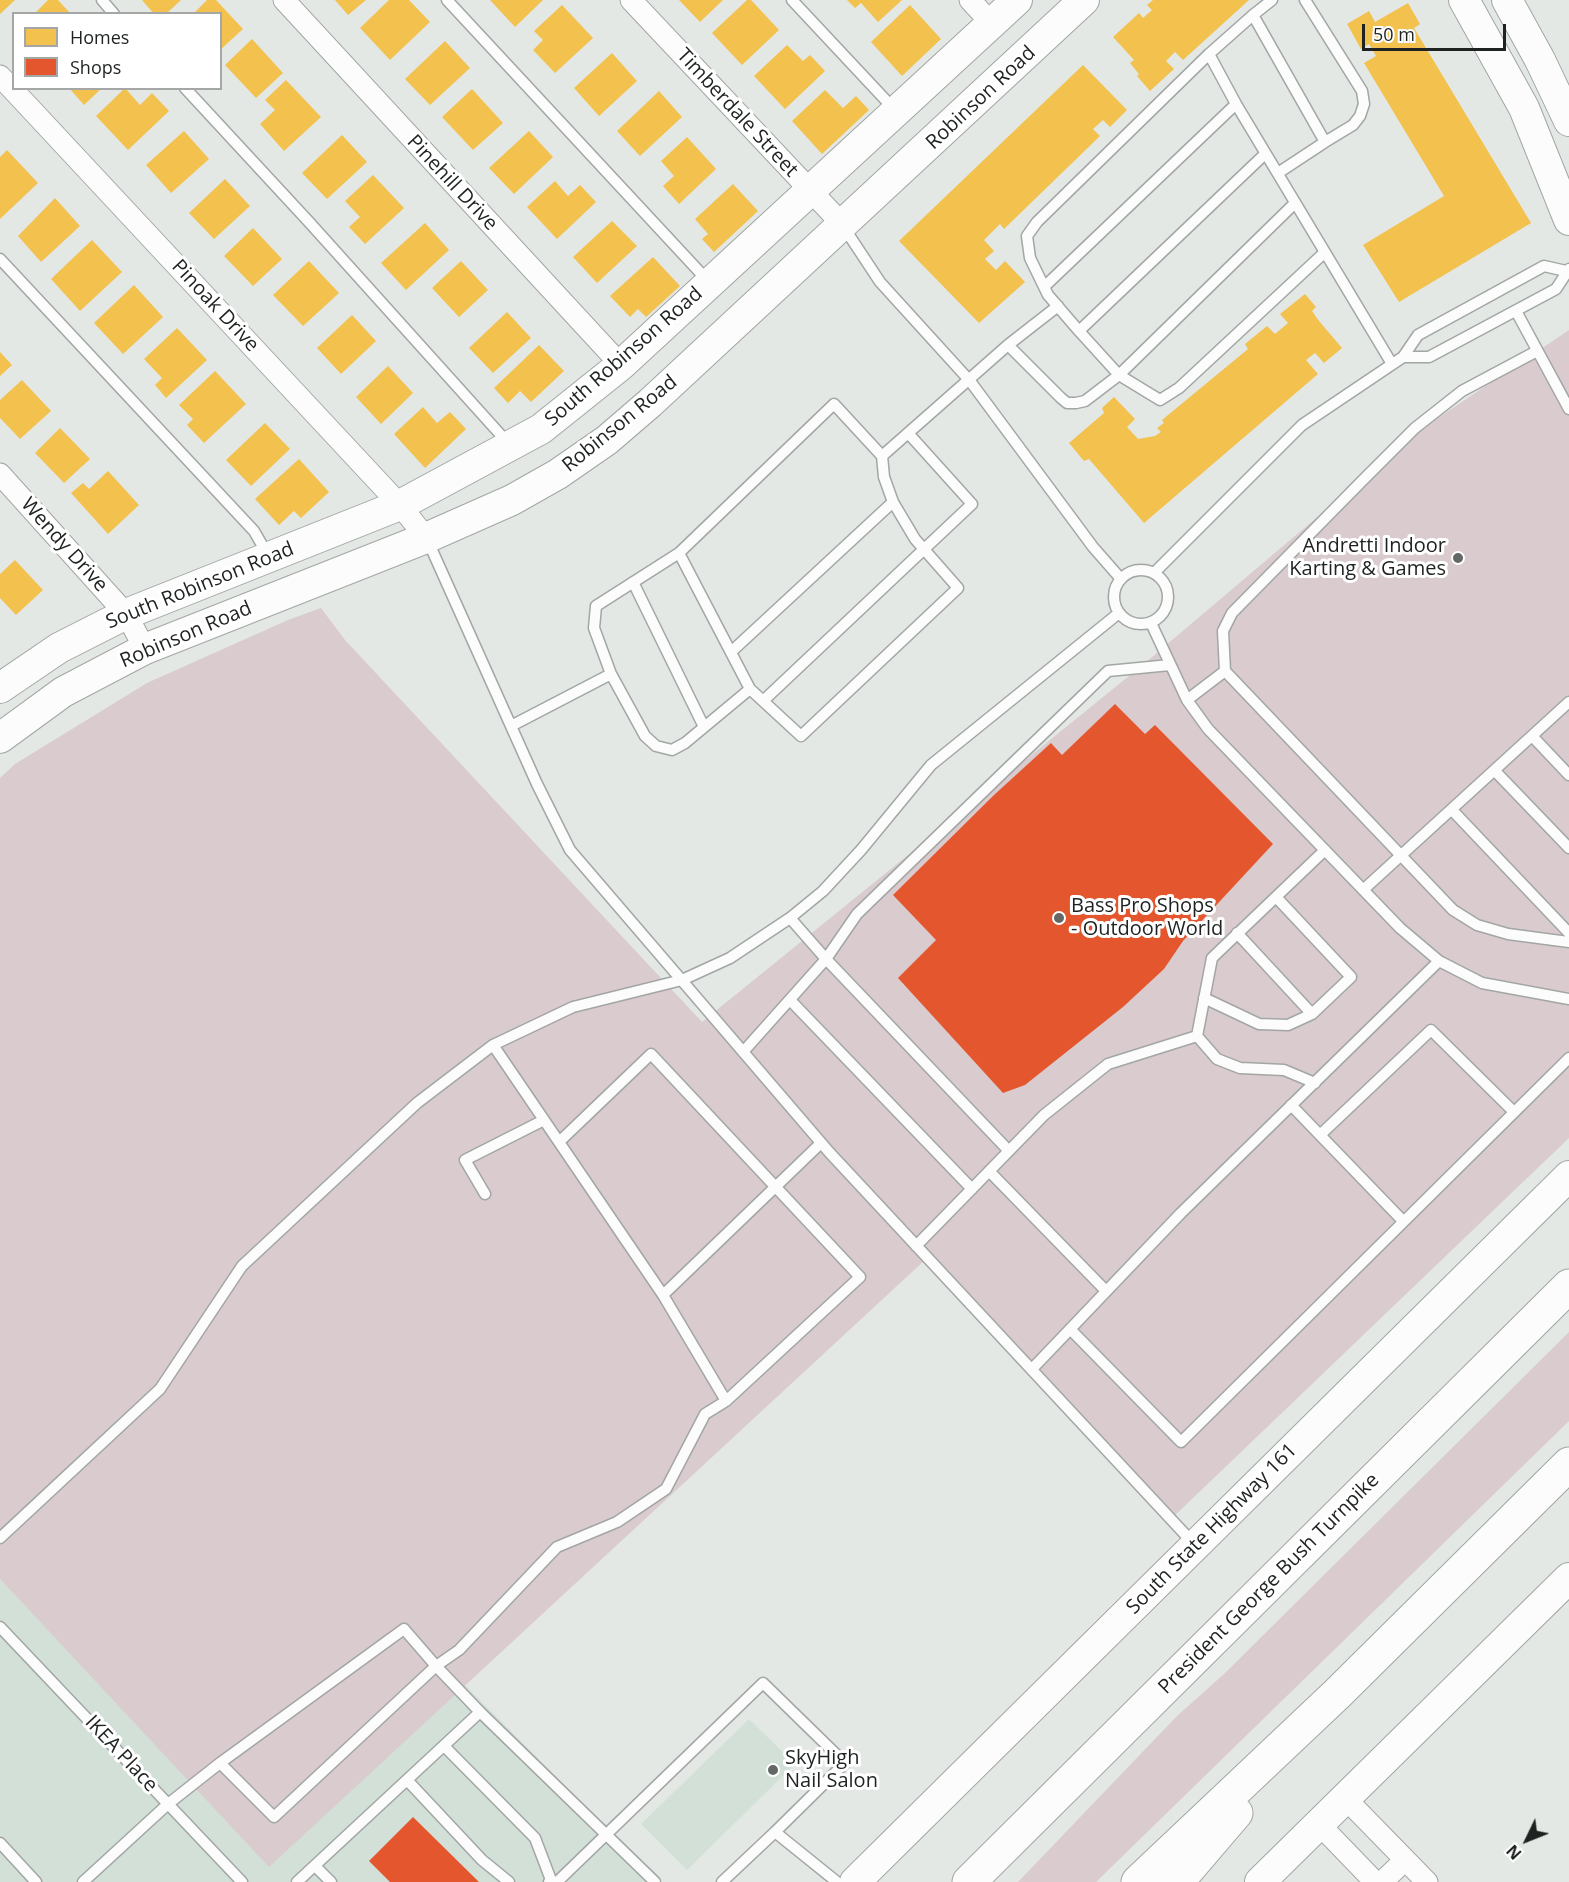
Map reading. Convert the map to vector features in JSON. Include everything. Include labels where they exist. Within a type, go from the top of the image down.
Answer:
[{"type":"highway","name":"President George Bush Turnpike","points":[[969,1882],[1569,1286]]},
{"type":"highway","points":[[1138,1882],[1337,1694],[1569,1464]]},
{"type":"highway","points":[[1177,1882],[1337,1694]]},
{"type":"highway","points":[[954,1882],[1018,1832]]},
{"type":"street","name":"Pinehill Drive","points":[[284,0],[621,365]]},
{"type":"street","name":"Timberdale Street","points":[[631,0],[843,225]]},
{"type":"street","points":[[970,0],[992,24]]},
{"type":"street","name":"South Robinson Road","points":[[0,688],[59,648],[126,614],[400,505],[542,429],[621,365],[1017,0]]},
{"type":"street","name":"Robinson Road","points":[[0,738],[63,692],[145,649],[426,538],[512,500],[558,474],[607,440],[843,225],[1084,0]]},
{"type":"street","points":[[1464,0],[1524,108],[1569,220]]},
{"type":"street","points":[[1507,0],[1540,60],[1569,121]]},
{"type":"street","name":"Pinoak Drive","points":[[0,76],[12,89]]},
{"type":"street","name":"Pinoak Drive","points":[[13,90],[400,505],[426,538]]},
{"type":"street","name":"Wendy Drive","points":[[0,474],[126,614],[145,649]]},
{"type":"street","name":"South State Highway 161","points":[[855,1882],[1569,1176]]},
{"type":"street","points":[[1260,1882],[1569,1578]]},
{"type":"street","points":[[1345,1798],[1427,1882]]},
{"type":"street","points":[[1319,1824],[1375,1882]]},
{"type":"street","points":[[1382,1882],[1405,1860]]},
{"type":"lane","points":[[102,0],[112,12]]},
{"type":"lane","points":[[447,0],[710,283]]},
{"type":"lane","points":[[792,0],[896,112]]},
{"type":"lane","points":[[1272,0],[1209,54],[1037,222],[1027,236],[1030,258],[1058,306],[1079,332],[1119,375],[1149,396],[1160,400],[1170,396],[1324,253]]},
{"type":"lane","points":[[1278,173],[1353,124],[1360,116],[1364,104],[1362,91],[1305,0]]},
{"type":"lane","points":[[1253,15],[1325,142]]},
{"type":"lane","points":[[1209,54],[1294,204],[1392,364]]},
{"type":"lane","points":[[187,90],[317,230],[510,445]]},
{"type":"lane","points":[[1045,286],[1236,104]]},
{"type":"lane","points":[[1079,332],[1265,154]]},
{"type":"lane","points":[[1008,345],[1067,403],[1085,401],[1119,375],[1294,204]]},
{"type":"lane","points":[[843,225],[880,282],[970,381],[1093,547],[1120,579]]},
{"type":"lane","points":[[0,259],[254,531],[269,557]]},
{"type":"lane","points":[[1155,573],[1302,425],[1402,357],[1418,335],[1544,266],[1568,270],[1556,289],[1429,357],[1402,357]]},
{"type":"lane","points":[[882,456],[970,381],[1008,345],[1058,306]]},
{"type":"lane","points":[[1516,311],[1569,409]]},
{"type":"lane","points":[[1537,351],[1462,391],[1415,428],[1285,558],[1232,613],[1223,631],[1225,671],[1453,910],[1477,925],[1508,934],[1569,942]]},
{"type":"lane","points":[[679,553],[750,689],[801,736],[958,588],[925,549],[893,502],[884,477],[882,456],[834,404],[679,553],[596,606],[594,628],[611,674],[645,736],[656,746],[672,750],[750,689]]},
{"type":"lane","points":[[763,701],[972,504],[908,433]]},
{"type":"lane","points":[[731,652],[893,502]]},
{"type":"lane","points":[[426,538],[570,850],[821,1143],[1195,1546]]},
{"type":"lane","points":[[1136,570],[1155,573],[1166,586],[1168,603],[1164,612],[1151,623],[1134,624],[1119,613],[1114,596],[1120,579],[1136,570]]},
{"type":"lane","points":[[633,582],[704,727]]},
{"type":"lane","points":[[0,1538],[160,1389],[242,1266],[417,1103],[493,1045],[573,1007],[682,980],[730,958],[790,918],[823,891],[861,850],[931,765],[1119,613]]},
{"type":"lane","points":[[1151,623],[1187,700],[1208,729],[1400,928],[1439,961],[1482,983],[1569,999]]},
{"type":"lane","points":[[743,1052],[826,959],[857,914],[1108,671],[1170,665]]},
{"type":"lane","points":[[1187,700],[1225,671]]},
{"type":"lane","points":[[511,726],[611,674]]},
{"type":"lane","points":[[1363,890],[1569,702]]},
{"type":"lane","points":[[1533,737],[1569,775]]},
{"type":"lane","points":[[1496,771],[1569,848]]},
{"type":"lane","points":[[1452,810],[1569,933]]},
{"type":"lane","points":[[1197,1036],[1212,957],[1325,850]]},
{"type":"lane","points":[[1204,998],[1259,1024],[1288,1025],[1312,1014],[1351,977],[1276,897]]},
{"type":"lane","points":[[790,918],[826,959],[1009,1151]]},
{"type":"lane","points":[[1237,933],[1312,1014]]},
{"type":"lane","points":[[1032,1370],[1181,1213],[1439,961]]},
{"type":"lane","points":[[790,1000],[972,1189]]},
{"type":"lane","points":[[1320,1135],[1431,1030],[1514,1112]]},
{"type":"lane","points":[[1197,1036],[1217,1059],[1240,1068],[1284,1070],[1315,1083]]},
{"type":"lane","points":[[916,1246],[1044,1115],[1108,1064],[1197,1036]]},
{"type":"lane","points":[[493,1045],[663,1295],[726,1401]]},
{"type":"lane","points":[[220,1763],[274,1817],[436,1666],[459,1650],[557,1547],[616,1522],[666,1489],[705,1414],[726,1401],[860,1277],[651,1054],[559,1142]]},
{"type":"lane","points":[[1070,1329],[1181,1442],[1569,1058]]},
{"type":"lane","points":[[1291,1105],[1403,1221]]},
{"type":"lane","points":[[485,1194],[465,1160],[544,1120]]},
{"type":"lane","points":[[663,1295],[821,1143]]},
{"type":"lane","points":[[989,1171],[1106,1291]]},
{"type":"lane","name":"IKEA Place","points":[[0,1627],[242,1882]]},
{"type":"lane","points":[[83,1882],[168,1804],[220,1763],[404,1629],[480,1712],[655,1882]]},
{"type":"lane","points":[[539,1882],[553,1882],[607,1836],[763,1683],[845,1763],[723,1882]]},
{"type":"lane","points":[[297,1882],[480,1712]]},
{"type":"lane","points":[[444,1746],[535,1838],[553,1882]]},
{"type":"lane","points":[[408,1780],[482,1860],[509,1882]]},
{"type":"lane","points":[[775,1832],[837,1882]]},
{"type":"lane","points":[[0,1843],[36,1882]]},
{"type":"lane","points":[[315,1866],[332,1882]]},
{"type":"shaded area","points":[[1569,330],[1569,1138],[1169,1521],[925,1260],[269,1867],[0,1579],[0,778],[15,764],[147,683],[288,620],[321,608],[345,640],[702,1022],[1145,663],[1420,430]]},
{"type":"shaded area","points":[[1569,1332],[1569,1421],[1096,1882],[1018,1882],[1177,1716],[1224,1674]]},
{"type":"shaded area","points":[[0,1579],[269,1865],[463,1683],[661,1882],[0,1882]]},
{"type":"shaded area","points":[[749,1719],[795,1764],[687,1870],[641,1824]]},
{"type":"building: Homes","points":[[0,0],[15,0],[0,14]]},
{"type":"building: Homes","points":[[48,0],[58,0],[69,12],[36,12]]},
{"type":"building: Homes","points":[[142,0],[181,0],[168,12],[152,12]]},
{"type":"building: Homes","points":[[207,0],[216,0],[243,29],[222,48],[222,12],[195,12]]},
{"type":"building: Homes","points":[[335,0],[366,0],[348,15]]},
{"type":"building: Homes","points":[[389,0],[409,0],[430,22],[390,60],[360,28]]},
{"type":"building: Homes","points":[[490,0],[543,0],[515,27]]},
{"type":"building: Homes","points":[[679,0],[723,0],[700,22]]},
{"type":"building: Homes","points":[[747,0],[751,0],[779,30],[742,65],[712,33]]},
{"type":"building: Homes","points":[[847,0],[902,0],[878,22],[861,3],[855,8]]},
{"type":"building: Homes","points":[[1153,0],[1249,0],[1183,60],[1175,52],[1166,61],[1174,69],[1150,91],[1137,76],[1139,74],[1130,63],[1134,60],[1113,37],[1139,13],[1143,18],[1152,10],[1147,5]]},
{"type":"building: Homes","points":[[1408,3],[1420,24],[1414,28],[1531,223],[1399,302],[1363,245],[1444,196],[1364,63],[1376,56],[1369,44],[1361,49],[1347,24],[1369,11],[1375,22]]},
{"type":"building: Homes","points":[[562,5],[593,38],[555,73],[533,50],[543,40],[534,31]]},
{"type":"building: Homes","points":[[910,5],[941,39],[902,76],[871,42]]},
{"type":"building: Homes","points":[[252,39],[283,73],[256,98],[225,65]]},
{"type":"building: Homes","points":[[445,41],[470,68],[430,105],[405,79]]},
{"type":"building: Homes","points":[[787,45],[803,61],[810,55],[825,71],[785,109],[754,76]]},
{"type":"building: Homes","points":[[612,53],[637,81],[599,116],[574,88]]},
{"type":"building: Homes","points":[[1083,65],[1127,110],[1110,127],[1103,120],[1093,129],[1100,136],[1004,229],[1000,224],[984,240],[994,251],[985,259],[996,270],[1005,261],[1025,282],[979,323],[899,241]]},
{"type":"building: Homes","points":[[286,80],[321,117],[284,151],[260,124],[275,110],[265,100]]},
{"type":"building: Homes","points":[[472,89],[503,123],[473,150],[442,117]]},
{"type":"building: Homes","points":[[71,90],[100,90],[84,105]]},
{"type":"building: Homes","points":[[123,90],[127,90],[140,105],[152,93],[169,111],[128,150],[96,116]]},
{"type":"building: Homes","points":[[825,90],[843,108],[856,96],[869,110],[822,154],[792,121]]},
{"type":"building: Homes","points":[[659,91],[682,117],[640,156],[617,131]]},
{"type":"building: Homes","points":[[184,131],[209,159],[171,193],[146,165]]},
{"type":"building: Homes","points":[[529,131],[553,157],[514,194],[489,168]]},
{"type":"building: Homes","points":[[342,135],[367,162],[327,199],[302,173]]},
{"type":"building: Homes","points":[[687,137],[716,169],[679,204],[663,186],[674,176],[661,161]]},
{"type":"building: Homes","points":[[7,150],[38,183],[0,219],[0,157]]},
{"type":"building: Homes","points":[[373,175],[404,208],[365,244],[349,227],[360,217],[345,201]]},
{"type":"building: Homes","points":[[225,179],[250,206],[214,239],[189,213]]},
{"type":"building: Homes","points":[[555,181],[568,196],[580,185],[596,202],[557,239],[527,207]]},
{"type":"building: Homes","points":[[733,184],[758,211],[714,252],[702,239],[708,234],[695,219]]},
{"type":"building: Homes","points":[[55,198],[80,226],[41,262],[18,236]]},
{"type":"building: Homes","points":[[612,221],[637,246],[597,283],[573,257]]},
{"type":"building: Homes","points":[[425,223],[449,250],[406,290],[381,263]]},
{"type":"building: Homes","points":[[253,228],[282,259],[253,286],[224,256]]},
{"type":"building: Homes","points":[[92,240],[122,272],[80,311],[51,279]]},
{"type":"building: Homes","points":[[653,257],[680,286],[646,317],[638,309],[630,317],[610,296]]},
{"type":"building: Homes","points":[[309,261],[339,293],[303,326],[273,295]]},
{"type":"building: Homes","points":[[461,261],[488,290],[459,317],[432,288]]},
{"type":"building: Homes","points":[[134,285],[163,317],[123,354],[94,323]]},
{"type":"building: Homes","points":[[1305,294],[1316,307],[1312,311],[1342,348],[1324,363],[1315,353],[1306,360],[1318,374],[1144,523],[1089,459],[1084,461],[1069,443],[1104,413],[1102,408],[1114,397],[1135,419],[1127,427],[1138,439],[1155,436],[1161,432],[1157,428],[1164,423],[1162,420],[1248,349],[1245,344],[1267,326],[1275,334],[1288,323],[1280,314]]},
{"type":"building: Homes","points":[[507,312],[531,338],[493,373],[469,348]]},
{"type":"building: Homes","points":[[352,315],[376,341],[341,374],[317,348]]},
{"type":"building: Homes","points":[[177,328],[207,360],[166,398],[155,385],[162,378],[144,359]]},
{"type":"building: Homes","points":[[539,345],[564,371],[531,402],[520,391],[508,403],[494,388]]},
{"type":"building: Homes","points":[[0,352],[12,365],[0,376]]},
{"type":"building: Homes","points":[[388,366],[413,393],[381,424],[356,397]]},
{"type":"building: Homes","points":[[215,371],[246,404],[204,443],[187,425],[193,419],[179,405]]},
{"type":"building: Homes","points":[[22,380],[51,411],[20,439],[0,418],[0,400]]},
{"type":"building: Homes","points":[[423,407],[437,423],[450,412],[466,429],[425,468],[394,434]]},
{"type":"building: Homes","points":[[265,423],[290,449],[251,486],[226,460]]},
{"type":"building: Homes","points":[[60,428],[90,459],[64,483],[35,453]]},
{"type":"building: Homes","points":[[299,459],[329,492],[301,518],[294,511],[279,525],[255,499]]},
{"type":"building: Homes","points":[[108,471],[139,505],[108,534],[71,493],[83,483],[89,489]]},
{"type":"building: Homes","points":[[15,560],[43,590],[16,615],[0,598],[0,574]]},
{"type":"building: Shops","name":"Bass Pro Shops - Outdoor World","points":[[1115,704],[1145,734],[1155,725],[1273,844],[1183,941],[1164,969],[1123,1007],[1025,1085],[1003,1093],[898,978],[936,940],[893,895],[994,795],[1051,743],[1062,755]]},
{"type":"building: Shops","points":[[413,1817],[479,1882],[390,1882],[369,1861]]},
{"type":"place","name":"Andretti Indoor Karting & Games","points":[[1458,558]]},
{"type":"place","name":"Bass Pro Shops - Outdoor World","points":[[1059,918]]},
{"type":"place","name":"SkyHigh Nail Salon","points":[[773,1770]]}]
